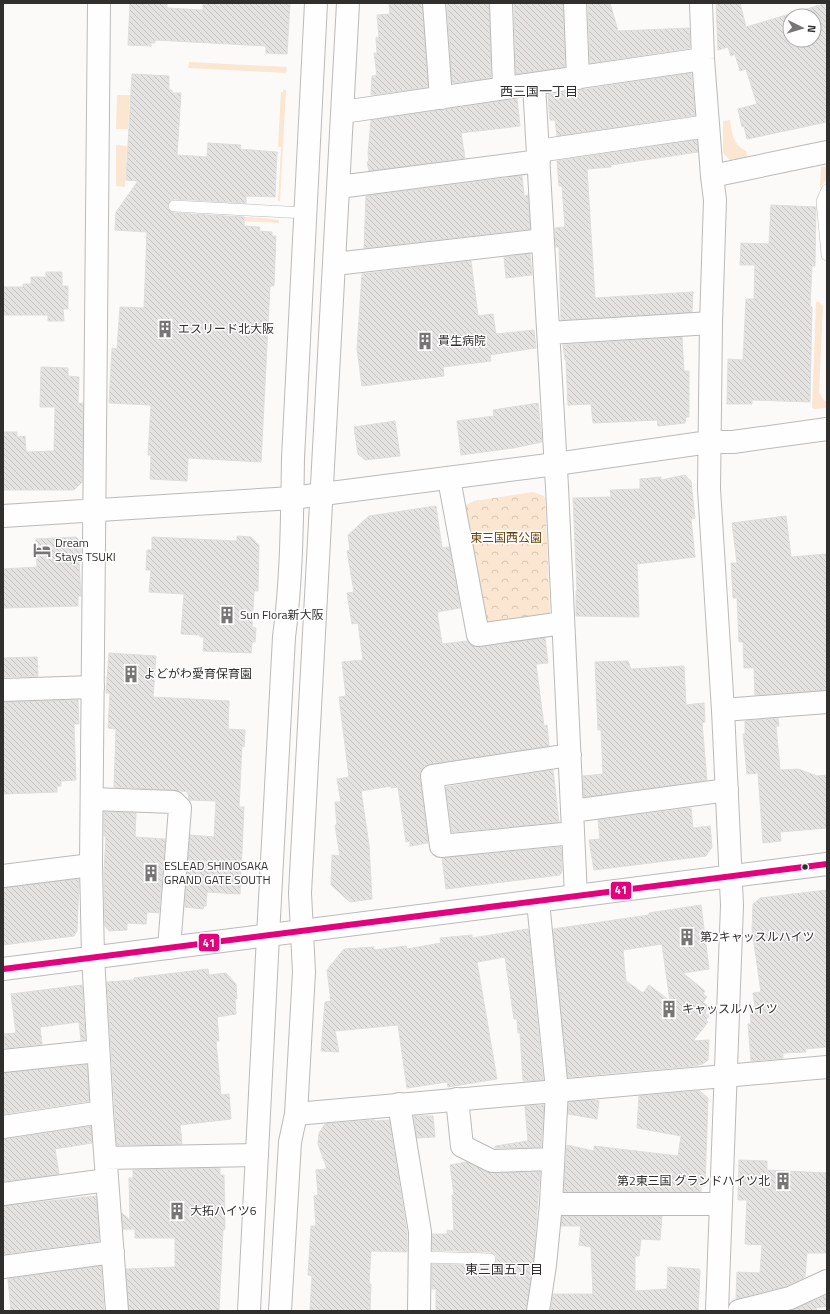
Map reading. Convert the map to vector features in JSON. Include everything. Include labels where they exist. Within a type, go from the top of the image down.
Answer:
[{"type":"street","points":[[99,3],[91,865],[93,957],[98,1051],[117,1311]]},
{"type":"street","points":[[249,1311],[284,637],[290,598],[293,531],[292,498],[316,3]]},
{"type":"street","points":[[280,1311],[290,1142],[296,1114],[304,972],[300,894],[348,3]]},
{"type":"street","points":[[434,3],[441,98]]},
{"type":"street","points":[[501,3],[504,88]]},
{"type":"street","points":[[575,3],[578,78]]},
{"type":"street","points":[[701,3],[703,59],[715,200],[711,324],[709,497],[723,710],[731,877],[726,1075],[717,1311]]},
{"type":"street","points":[[343,112],[703,59]]},
{"type":"street","points":[[534,84],[556,464],[576,896]]},
{"type":"street","points":[[339,187],[539,156],[708,126]]},
{"type":"street","points":[[712,176],[827,152]]},
{"type":"street","points":[[335,264],[543,240]]},
{"type":"street","points":[[548,333],[711,324]]},
{"type":"street","points":[[3,516],[292,498],[449,479],[709,442],[733,442],[827,429]]},
{"type":"street","points":[[449,479],[478,634],[563,623]]},
{"type":"street","points":[[3,690],[92,687]]},
{"type":"street","points":[[723,710],[827,702]]},
{"type":"street","points":[[570,755],[432,776],[441,846],[574,833]]},
{"type":"street","points":[[572,811],[727,790]]},
{"type":"street","points":[[92,799],[174,802],[180,808],[169,948]]},
{"type":"street","points":[[3,969],[827,864]]},
{"type":"street","points":[[3,876],[91,865]]},
{"type":"street","points":[[538,902],[557,1090],[551,1204],[545,1265],[538,1311]]},
{"type":"street","points":[[3,1060],[98,1051]]},
{"type":"street","points":[[296,1114],[827,1067]]},
{"type":"street","points":[[457,1099],[462,1146],[492,1161],[553,1159]]},
{"type":"street","points":[[399,1104],[420,1232],[419,1311]]},
{"type":"street","points":[[3,1127],[102,1112]]},
{"type":"street","points":[[106,1158],[257,1155]]},
{"type":"street","points":[[3,1194],[107,1180]]},
{"type":"street","points":[[551,1204],[721,1204]]},
{"type":"street","points":[[3,1266],[113,1252]]},
{"type":"street","points":[[739,1311],[791,1304],[827,1281]]},
{"type":"lane","points":[[827,190],[822,201],[827,255]]},
{"type":"lane","points":[[174,206],[305,213]]},
{"type":"lane","points":[[420,1257],[490,1259]]},
{"type":"green space","points":[[189,62],[287,67],[286,73],[188,68]]},
{"type":"green space","points":[[283,90],[286,90],[280,201],[278,201],[281,147],[278,147],[281,92],[283,92]]},
{"type":"green space","points":[[117,95],[130,95],[128,129],[116,129]]},
{"type":"green space","points":[[730,120],[734,138],[738,145],[746,151],[747,157],[730,160],[723,153],[723,121]]},
{"type":"green space","points":[[116,145],[127,146],[125,187],[116,186]]},
{"type":"green space","points":[[827,166],[827,179],[820,188],[821,167]]},
{"type":"green space","points":[[128,211],[265,218],[279,220],[279,223],[128,215]]},
{"type":"green space","points":[[816,302],[819,302],[823,306],[819,392],[823,399],[827,402],[827,408],[815,409],[812,408]]},
{"type":"green space","name":"東三国西公園","points":[[533,492],[544,496],[545,499],[550,612],[545,620],[485,624],[464,506],[474,501]]},
{"type":"building","points":[[130,3],[167,3],[167,8],[203,10],[203,3],[290,3],[287,54],[266,53],[266,46],[155,40],[155,43],[151,43],[151,46],[128,45]]},
{"type":"building","points":[[389,3],[422,3],[428,87],[371,95],[372,76],[377,75],[374,53],[377,53],[376,38],[379,37],[377,15],[390,14]]},
{"type":"building","points":[[447,3],[489,3],[491,78],[452,83]]},
{"type":"building","points":[[514,3],[563,3],[565,67],[516,74]]},
{"type":"building","points":[[588,3],[610,3],[618,31],[689,28],[690,48],[590,63]]},
{"type":"building","points":[[716,3],[740,3],[746,27],[782,16],[782,48],[822,48],[822,8],[810,8],[827,3],[827,122],[747,139],[744,126],[742,127],[738,109],[757,104],[746,69],[740,71],[735,54],[731,56],[728,47],[718,50]]},
{"type":"building","points":[[691,73],[695,115],[557,136],[555,120],[550,120],[548,95]]},
{"type":"building","points":[[132,74],[169,76],[169,90],[172,90],[172,93],[181,93],[177,155],[207,157],[208,143],[241,145],[240,149],[277,152],[275,197],[246,196],[246,203],[174,199],[167,205],[168,209],[174,213],[244,217],[244,226],[260,227],[259,231],[272,232],[272,236],[276,236],[274,286],[270,286],[261,462],[188,458],[187,481],[150,479],[151,455],[148,455],[151,405],[109,403],[112,348],[117,349],[120,307],[144,308],[147,232],[115,230],[116,212],[138,181],[126,180]]},
{"type":"building","points":[[517,99],[520,126],[461,133],[465,158],[369,171],[367,162],[369,162],[368,154],[371,120]]},
{"type":"building","points":[[697,140],[698,152],[611,165],[611,167],[587,169],[595,298],[693,292],[692,312],[561,320],[559,247],[556,247],[555,228],[565,227],[562,186],[559,186],[557,161]]},
{"type":"building","points":[[522,176],[524,196],[528,195],[530,229],[364,248],[366,196]]},
{"type":"building","points":[[771,205],[816,207],[815,266],[812,266],[810,307],[812,307],[810,402],[752,400],[752,404],[727,404],[728,359],[743,360],[746,299],[754,299],[755,265],[740,265],[741,243],[769,244]]},
{"type":"building","points":[[530,254],[532,275],[506,278],[504,257]]},
{"type":"building","points":[[471,261],[478,316],[493,314],[496,334],[534,330],[536,348],[490,355],[491,361],[443,367],[444,376],[362,386],[357,349],[362,274]]},
{"type":"building","points":[[46,272],[62,272],[62,286],[68,286],[68,309],[63,309],[64,321],[48,321],[48,315],[3,315],[3,287],[23,287],[23,284],[31,284],[31,277],[46,277]]},
{"type":"building","points":[[682,337],[684,371],[689,371],[689,417],[686,417],[685,423],[658,426],[657,420],[593,423],[591,404],[568,405],[566,360],[563,345]]},
{"type":"building","points":[[41,367],[68,368],[68,376],[79,377],[78,403],[83,403],[82,482],[74,490],[3,490],[3,432],[17,432],[17,437],[25,436],[26,452],[54,451],[55,407],[40,407]]},
{"type":"building","points":[[538,403],[542,442],[513,448],[461,455],[457,421],[494,416],[493,410]]},
{"type":"building","points":[[395,421],[400,456],[365,460],[358,454],[354,427]]},
{"type":"building","points":[[685,475],[691,481],[695,518],[691,519],[695,557],[637,564],[639,617],[576,616],[577,591],[573,498],[611,497],[610,490],[640,489],[640,479],[661,477],[661,480]]},
{"type":"building","points":[[436,506],[442,548],[449,547],[460,608],[437,612],[442,644],[467,641],[473,646],[480,647],[545,638],[548,663],[536,664],[544,726],[547,725],[549,746],[424,766],[420,772],[420,778],[428,843],[410,846],[410,841],[406,842],[398,787],[391,788],[391,786],[361,791],[369,845],[372,899],[350,902],[331,885],[332,855],[340,856],[335,825],[337,825],[335,802],[341,802],[337,779],[349,777],[339,697],[346,696],[342,662],[363,660],[358,623],[352,624],[347,593],[354,592],[347,551],[350,550],[348,535],[369,516]]},
{"type":"building","points":[[786,516],[791,557],[827,554],[827,690],[755,695],[754,668],[744,668],[743,642],[739,642],[737,598],[733,598],[731,563],[737,563],[732,523]]},
{"type":"building","points":[[237,536],[251,537],[259,545],[258,591],[254,591],[252,627],[256,628],[255,642],[252,642],[251,653],[203,651],[204,637],[200,637],[200,635],[181,634],[184,594],[149,592],[151,570],[146,570],[147,550],[152,550],[152,537],[237,541]]},
{"type":"building","points":[[76,537],[81,542],[81,559],[79,559],[81,596],[78,596],[78,606],[3,608],[3,569],[37,567],[36,539]]},
{"type":"building","points":[[109,653],[156,656],[153,697],[229,701],[228,729],[245,730],[244,747],[242,746],[239,807],[244,807],[240,894],[207,892],[206,906],[204,906],[203,909],[185,907],[190,835],[214,837],[216,801],[189,800],[188,792],[174,790],[114,787],[116,729],[108,728],[110,693],[106,693]]},
{"type":"building","points":[[37,657],[38,676],[3,677],[3,658]]},
{"type":"building","points":[[628,661],[631,669],[684,666],[686,705],[704,703],[705,722],[702,723],[707,780],[584,797],[583,776],[603,774],[601,730],[598,730],[595,662]]},
{"type":"building","points":[[78,700],[79,724],[74,724],[76,780],[61,781],[61,786],[57,786],[57,792],[3,794],[3,702]]},
{"type":"building","points":[[778,718],[779,726],[776,726],[780,770],[798,769],[817,776],[827,775],[827,828],[780,832],[781,841],[763,843],[758,773],[747,774],[743,734],[745,734],[745,721]]},
{"type":"building","points":[[553,770],[559,822],[452,832],[446,787]]},
{"type":"building","points":[[691,808],[693,828],[710,826],[712,847],[706,856],[594,870],[589,840],[600,839],[598,820]]},
{"type":"building","points":[[104,812],[136,813],[135,837],[165,839],[159,913],[147,912],[146,924],[127,923],[127,930],[109,931],[105,926],[104,872],[106,836],[104,836]]},
{"type":"building","points":[[561,847],[562,871],[560,875],[446,889],[442,858]]},
{"type":"building","points":[[79,879],[77,931],[74,936],[3,945],[3,888]]},
{"type":"building","points":[[827,890],[827,1047],[805,1049],[806,1052],[783,1053],[783,1058],[751,1061],[748,1024],[751,1024],[750,1007],[755,1007],[753,993],[761,992],[752,930],[753,904],[760,898]]},
{"type":"building","points":[[701,905],[709,969],[683,973],[705,991],[703,994],[707,997],[703,1002],[709,1007],[705,1013],[709,1016],[706,1020],[708,1022],[693,1041],[709,1040],[708,1060],[703,1064],[692,1066],[568,1077],[553,929],[649,915],[649,913]],"holes":[[[662,944],[670,1001],[649,985],[643,993],[626,981],[623,950]]]},
{"type":"building","points":[[528,929],[543,1080],[523,1081],[520,1033],[518,1033],[517,1019],[514,1019],[505,957],[477,962],[497,1079],[448,1087],[447,1082],[407,1088],[398,1025],[335,1031],[339,1052],[321,1051],[325,1002],[331,1001],[327,970],[344,949],[374,947],[374,950],[406,946],[407,949],[441,943],[440,938],[472,935],[472,938]]},
{"type":"building","points":[[208,969],[209,975],[226,973],[236,984],[236,1014],[217,1017],[219,1041],[216,1041],[221,1095],[229,1094],[231,1119],[180,1125],[182,1144],[117,1145],[107,982],[134,980],[134,978]]},
{"type":"building","points":[[82,985],[85,1040],[81,1040],[79,1022],[40,1027],[42,1044],[5,1048],[4,1034],[16,1033],[11,994]]},
{"type":"building","points":[[87,1065],[89,1101],[3,1114],[3,1073]]},
{"type":"building","points":[[700,1091],[708,1098],[705,1186],[701,1186],[701,1192],[564,1192],[567,1145],[594,1151],[594,1146],[678,1156],[681,1136],[637,1128],[639,1096]]},
{"type":"building","points":[[599,1101],[597,1119],[568,1114],[569,1102]]},
{"type":"building","points":[[544,1105],[541,1147],[495,1148],[495,1146],[528,1141],[525,1106]]},
{"type":"building","points":[[414,1116],[433,1116],[435,1137],[417,1138]]},
{"type":"building","points":[[389,1120],[407,1233],[407,1252],[371,1251],[369,1284],[371,1284],[370,1311],[310,1310],[312,1276],[308,1275],[311,1226],[316,1226],[314,1196],[318,1195],[316,1170],[327,1169],[318,1144],[319,1133],[325,1124]]},
{"type":"building","points":[[91,1126],[92,1143],[55,1149],[59,1174],[3,1181],[3,1139]]},
{"type":"building","points":[[739,1160],[767,1161],[767,1170],[827,1173],[827,1253],[807,1253],[805,1277],[786,1286],[736,1299],[737,1272],[760,1273],[762,1245],[745,1244],[747,1200],[738,1200]]},
{"type":"building","points":[[467,1162],[492,1173],[540,1172],[533,1263],[526,1311],[436,1311],[436,1289],[432,1289],[432,1264],[490,1266],[494,1265],[497,1260],[496,1255],[490,1252],[432,1250],[432,1234],[447,1234],[447,1230],[454,1231],[452,1195],[454,1195],[450,1165]]},
{"type":"building","points":[[220,1168],[220,1175],[224,1175],[225,1229],[223,1230],[219,1311],[129,1311],[126,1269],[175,1267],[175,1238],[135,1238],[135,1229],[123,1229],[122,1213],[130,1220],[129,1178],[133,1178],[133,1170]]},
{"type":"building","points":[[96,1196],[99,1241],[3,1254],[3,1206]]},
{"type":"building","points":[[562,1216],[662,1216],[660,1240],[641,1239],[639,1256],[635,1256],[635,1291],[667,1289],[668,1267],[699,1269],[698,1311],[551,1311],[553,1294],[593,1294],[591,1247],[579,1245],[581,1226],[561,1226]]},
{"type":"building","points":[[101,1266],[104,1311],[11,1311],[8,1279]]},
{"type":"building","points":[[827,1295],[827,1306],[816,1308],[817,1311],[790,1311]]},
{"type":"transit line","name":"41","points":[[3,969],[827,864]]},
{"type":"place","name":"エスリード北大阪","points":[[165,329]]},
{"type":"place","name":"貴生病院","points":[[425,341]]},
{"type":"place","name":"Dream Stays TSUKI","points":[[42,550]]},
{"type":"place","name":"Sun Flora新大阪","points":[[227,615]]},
{"type":"place","name":"よどがわ愛育保育園","points":[[131,674]]},
{"type":"place","name":"ESLEAD SHINOSAKA GRAND GATE SOUTH","points":[[151,873]]},
{"type":"place","name":"第2キャッスルハイツ","points":[[687,937]]},
{"type":"place","name":"キャッスルハイツ","points":[[669,1009]]},
{"type":"place","name":"第2東三国 グランドハイツ北","points":[[783,1181]]},
{"type":"place","name":"大拓ハイツ6","points":[[177,1211]]},
{"type":"district","name":"西三国一丁目","points":[[539,91]]},
{"type":"district","name":"東三国五丁目","points":[[504,1269]]}]
